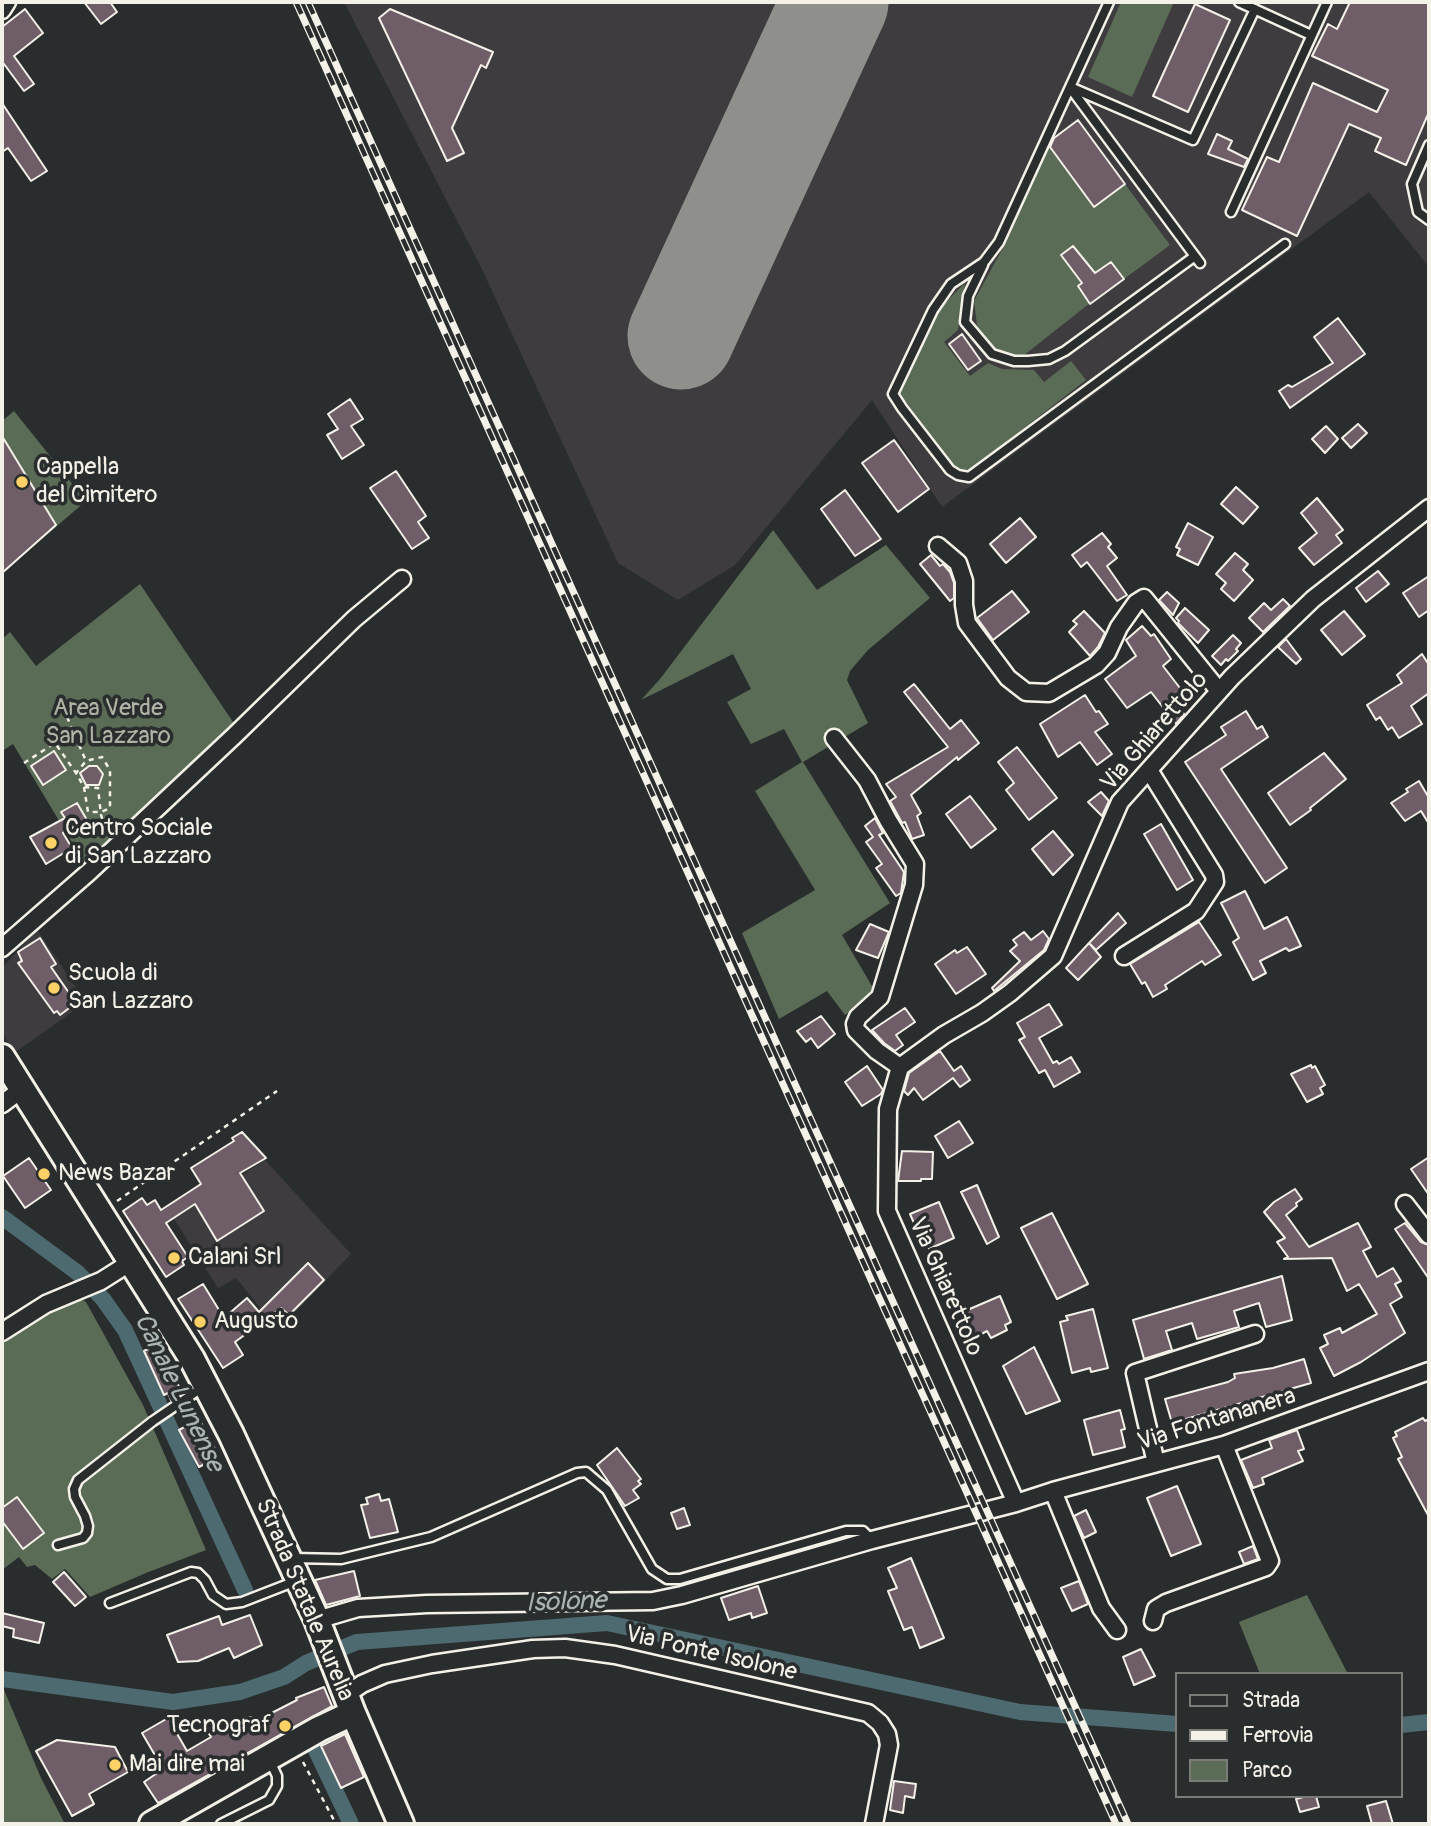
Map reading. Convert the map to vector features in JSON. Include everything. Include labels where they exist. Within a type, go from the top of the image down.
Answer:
[{"type":"main road","name":"Strada Statale Aurelia","points":[[2,1057],[206,1385],[318,1624],[401,1824]]},
{"type":"main road","points":[[152,1824],[303,1738],[347,1699]]},
{"type":"street","points":[[2,10],[7,2]]},
{"type":"street","name":"Via Ghiarettolo","points":[[1016,1503],[887,1211],[888,1110],[900,1067],[944,1035],[991,1007],[1053,956],[1120,802],[1219,691],[1312,599],[1429,508]]},
{"type":"street","points":[[938,546],[958,563],[964,581],[967,623],[1007,678],[1026,692],[1049,693],[1096,665],[1107,653],[1119,627],[1136,603],[1144,598],[1219,691]]},
{"type":"street","points":[[2,948],[112,851],[354,619],[401,579]]},
{"type":"street","points":[[834,738],[867,780],[915,864],[914,886],[880,997],[855,1024],[856,1030],[877,1051],[900,1067]]},
{"type":"street","points":[[1124,956],[1196,911],[1215,882],[1214,875],[1149,770]]},
{"type":"street","points":[[2,1104],[22,1089]]},
{"type":"street","points":[[1405,1204],[1429,1235]]},
{"type":"street","points":[[2,1332],[46,1304],[101,1281],[131,1262]]},
{"type":"street","points":[[1156,1463],[1135,1373],[1255,1334]]},
{"type":"street","name":"Via Fontananera","points":[[1016,1503],[1224,1445],[1429,1371]]},
{"type":"street","points":[[1153,1621],[1156,1609],[1266,1567],[1270,1561],[1224,1445]]},
{"type":"street","points":[[1052,1491],[1101,1608],[1117,1630]]},
{"type":"street","points":[[318,1624],[358,1608],[427,1604],[653,1601],[1016,1503]]},
{"type":"street","name":"Via Ponte Isolone","points":[[347,1699],[362,1684],[385,1674],[533,1649],[565,1648],[615,1655],[868,1713],[880,1723],[887,1734],[889,1745],[874,1824]]},
{"type":"lane","points":[[1070,86],[1198,260],[1065,351],[1049,359],[1014,361],[992,354],[965,322],[968,296],[984,262],[999,242],[1070,86],[1109,2]]},
{"type":"lane","points":[[1239,2],[1311,35]]},
{"type":"lane","points":[[1231,212],[1327,2]]},
{"type":"lane","points":[[1070,86],[1194,140],[1255,9]]},
{"type":"lane","points":[[1429,145],[1412,184],[1418,212],[1429,220]]},
{"type":"lane","points":[[984,262],[951,284],[933,310],[893,394],[950,470],[969,477],[1285,244]]},
{"type":"lane","points":[[58,1545],[83,1538],[87,1533],[88,1526],[75,1497],[74,1489],[78,1480],[153,1421],[206,1385]]},
{"type":"lane","points":[[110,1603],[191,1572],[198,1573],[205,1580],[218,1601],[226,1604],[242,1602],[262,1595],[293,1569],[431,1537],[576,1473],[586,1472],[607,1490],[652,1569],[667,1579],[680,1579],[846,1531],[863,1531],[872,1540]]},
{"type":"lane","points":[[221,1824],[269,1800],[278,1786],[277,1776],[269,1758]]},
{"type":"path","points":[[67,717],[86,761]]},
{"type":"path","points":[[24,763],[55,743],[84,788],[88,812],[101,812],[110,808],[110,770],[102,757],[86,761],[76,773]]},
{"type":"path","points":[[84,788],[98,788],[101,812],[112,851]]},
{"type":"path","points":[[100,1212],[277,1091]]},
{"type":"path","points":[[303,1738],[317,1787],[336,1824]]},
{"type":"shaded area","points":[[344,2],[1429,2],[1429,267],[1369,192],[942,507],[872,400],[735,565],[678,600],[618,563],[481,267]]},
{"type":"shaded area","points":[[37,930],[86,1002],[13,1054],[2,1031],[2,968]]},
{"type":"shaded area","points":[[265,1160],[351,1254],[278,1330],[236,1278],[218,1288],[174,1219]]},
{"type":"green space","points":[[1121,2],[1174,2],[1132,97],[1088,77]]},
{"type":"green space","points":[[1047,143],[1093,205],[1125,184],[1170,245],[1124,279],[1111,262],[1078,286],[1090,303],[1023,356],[1012,355],[994,350],[983,337],[977,325],[974,301],[1005,244]]},
{"type":"green space","points":[[965,283],[958,330],[944,342],[970,376],[988,363],[1002,369],[1034,370],[1044,382],[1071,361],[1086,380],[970,470],[956,468],[899,393],[938,310]]},
{"type":"green space","points":[[14,411],[86,501],[2,573],[2,421]]},
{"type":"green space","points":[[773,530],[817,590],[886,545],[930,598],[868,650],[850,671],[847,680],[868,723],[803,762],[890,903],[842,935],[876,993],[845,1015],[827,991],[779,1019],[742,933],[815,890],[755,791],[802,762],[784,729],[751,744],[727,702],[751,689],[733,654],[641,700],[660,679]]},
{"type":"green space","name":"Area Verde San Lazzaro","points":[[140,584],[235,725],[85,864],[13,744],[2,751],[2,639],[10,632],[36,666]]},
{"type":"green space","points":[[81,1299],[86,1302],[143,1405],[206,1550],[90,1597],[65,1569],[52,1579],[35,1565],[27,1567],[19,1557],[2,1570],[2,1341],[27,1323]]},
{"type":"green space","points":[[1307,1595],[1347,1672],[1259,1672],[1239,1622]]},
{"type":"green space","points":[[2,1685],[41,1778],[65,1824],[2,1824]]},
{"type":"building","points":[[84,2],[110,2],[117,12],[101,24]]},
{"type":"building","points":[[1350,2],[1429,2],[1429,112],[1406,165],[1375,151],[1381,138],[1349,124],[1297,236],[1242,210],[1267,157],[1279,162],[1313,83],[1377,112],[1388,90],[1312,56],[1328,24],[1337,29]]},
{"type":"building","points":[[1195,4],[1230,20],[1188,112],[1153,96]]},
{"type":"building","points":[[25,9],[43,33],[14,56],[34,84],[24,91],[4,64],[2,66],[2,27]]},
{"type":"building","points":[[390,9],[493,52],[486,68],[481,65],[452,128],[464,153],[447,161],[379,18]]},
{"type":"building","points":[[2,103],[47,171],[31,181],[8,148],[2,152]]},
{"type":"building","points":[[1078,120],[1125,184],[1094,207],[1050,147],[1054,138]]},
{"type":"building","points":[[1217,134],[1232,141],[1228,149],[1248,159],[1244,167],[1208,154]]},
{"type":"building","points":[[1073,246],[1095,273],[1111,262],[1124,279],[1090,304],[1078,286],[1082,283],[1061,255]]},
{"type":"building","points":[[1338,318],[1365,354],[1290,408],[1279,391],[1288,385],[1292,387],[1333,363],[1314,337]]},
{"type":"building","points":[[962,334],[981,361],[968,370],[949,344]]},
{"type":"building","points":[[350,399],[363,419],[351,426],[364,445],[342,459],[327,435],[338,429],[328,414]]},
{"type":"building","points":[[1358,424],[1367,433],[1351,448],[1342,438]]},
{"type":"building","points":[[1326,426],[1338,439],[1325,453],[1312,439]]},
{"type":"building","points":[[2,436],[56,525],[2,573]]},
{"type":"building","points":[[894,440],[929,489],[898,512],[862,463]]},
{"type":"building","points":[[396,471],[426,516],[418,522],[429,538],[412,549],[370,488]]},
{"type":"building","points":[[1236,487],[1258,507],[1243,524],[1221,504]]},
{"type":"building","points":[[845,490],[881,539],[855,556],[821,509]]},
{"type":"building","points":[[1317,498],[1343,530],[1336,535],[1342,543],[1314,565],[1299,548],[1317,533],[1301,513]]},
{"type":"building","points":[[1020,518],[1036,537],[1006,563],[990,544]]},
{"type":"building","points":[[1188,523],[1213,537],[1198,565],[1177,555],[1180,549],[1176,547]]},
{"type":"building","points":[[1102,533],[1117,558],[1107,566],[1127,595],[1117,601],[1087,562],[1081,567],[1072,555]]},
{"type":"building","points":[[1235,553],[1248,564],[1243,570],[1253,580],[1234,601],[1221,589],[1226,583],[1216,574]]},
{"type":"building","points":[[931,555],[940,566],[943,564],[950,572],[954,583],[954,598],[950,601],[920,564]]},
{"type":"building","points":[[1378,571],[1389,584],[1366,602],[1356,588]]},
{"type":"building","points":[[1429,576],[1429,610],[1419,617],[1403,593]]},
{"type":"building","points":[[1012,591],[1029,612],[993,640],[977,618]]},
{"type":"building","points":[[1167,592],[1179,603],[1173,615],[1159,600]]},
{"type":"building","points":[[1283,599],[1290,606],[1263,632],[1249,618],[1264,603],[1271,610]]},
{"type":"building","points":[[1185,608],[1209,630],[1198,643],[1176,618]]},
{"type":"building","points":[[1084,611],[1105,633],[1090,656],[1069,632],[1077,624],[1073,621]]},
{"type":"building","points":[[1344,611],[1365,636],[1342,655],[1321,630]]},
{"type":"building","points":[[1142,626],[1151,636],[1154,634],[1171,659],[1163,666],[1190,701],[1180,708],[1184,714],[1176,724],[1151,692],[1127,708],[1105,679],[1136,656],[1126,640]]},
{"type":"building","points":[[1233,635],[1241,643],[1236,649],[1238,651],[1221,665],[1212,656]]},
{"type":"building","points":[[1286,639],[1301,659],[1296,664],[1278,647]]},
{"type":"building","points":[[1422,654],[1429,665],[1429,693],[1411,706],[1422,724],[1399,738],[1392,727],[1388,730],[1380,717],[1376,720],[1367,705],[1402,683],[1397,675]]},
{"type":"building","points":[[914,684],[950,729],[961,720],[979,743],[958,760],[957,757],[911,795],[921,813],[917,816],[924,835],[912,839],[905,822],[902,823],[890,801],[896,797],[886,784],[948,747],[904,692]]},
{"type":"building","points":[[1085,695],[1108,724],[1095,732],[1112,754],[1097,765],[1080,742],[1058,757],[1040,724]]},
{"type":"building","points":[[1246,711],[1257,729],[1262,726],[1268,737],[1221,769],[1287,868],[1265,883],[1185,762],[1226,735],[1221,727]]},
{"type":"building","points":[[1017,747],[1057,798],[1029,820],[1006,790],[1014,783],[998,762]]},
{"type":"building","points":[[54,751],[66,770],[43,785],[31,766]]},
{"type":"building","points":[[1324,753],[1346,779],[1290,825],[1268,793]]},
{"type":"building","points":[[89,766],[97,766],[103,774],[99,785],[86,785],[80,773]]},
{"type":"building","points":[[1419,781],[1429,798],[1429,824],[1421,811],[1405,821],[1391,803]]},
{"type":"building","points":[[1101,792],[1109,801],[1102,816],[1088,802]]},
{"type":"building","points":[[970,796],[996,829],[971,848],[946,814]]},
{"type":"building","name":"Centro Sociale di San Lazzaro","points":[[77,803],[87,820],[63,833],[72,848],[46,864],[30,837],[65,818],[61,812]]},
{"type":"building","points":[[875,818],[883,833],[879,835],[904,872],[901,893],[896,896],[876,868],[882,864],[866,842],[873,837],[865,826]]},
{"type":"building","points":[[1161,824],[1193,880],[1177,890],[1144,834]]},
{"type":"building","points":[[1053,831],[1073,855],[1053,875],[1032,849]]},
{"type":"building","points":[[1245,891],[1264,929],[1287,917],[1301,946],[1289,951],[1286,948],[1260,961],[1266,973],[1253,980],[1233,942],[1239,938],[1221,903]]},
{"type":"building","points":[[1118,913],[1126,923],[1096,950],[1089,943]]},
{"type":"building","points":[[1199,922],[1221,955],[1205,965],[1202,961],[1165,985],[1167,989],[1153,997],[1130,964]]},
{"type":"building","points":[[870,924],[889,932],[878,958],[856,950]]},
{"type":"building","points":[[1043,931],[1049,939],[1044,950],[994,991],[992,988],[1020,961],[1010,951],[1017,945],[1013,940],[1024,932],[1031,940]]},
{"type":"building","points":[[40,938],[56,964],[51,967],[76,1003],[60,1015],[57,1011],[54,1013],[18,963],[22,961],[18,952]]},
{"type":"building","points":[[1089,943],[1101,957],[1078,980],[1066,968]]},
{"type":"building","points":[[967,947],[986,974],[956,994],[935,964],[955,950],[957,953]]},
{"type":"building","points":[[1049,1004],[1062,1025],[1039,1038],[1053,1063],[1057,1061],[1059,1064],[1071,1057],[1080,1072],[1054,1087],[1045,1070],[1039,1073],[1019,1040],[1025,1037],[1017,1023]]},
{"type":"building","points":[[905,1008],[915,1022],[896,1035],[903,1045],[895,1051],[872,1030]]},
{"type":"building","points":[[821,1016],[835,1034],[818,1048],[811,1038],[806,1042],[797,1031]]},
{"type":"building","points":[[940,1051],[954,1071],[961,1066],[970,1080],[960,1087],[953,1078],[923,1100],[914,1088],[908,1095],[904,1091],[909,1073]]},
{"type":"building","points":[[1311,1065],[1312,1068],[1315,1066],[1325,1085],[1320,1088],[1323,1094],[1307,1102],[1291,1074]]},
{"type":"building","points":[[867,1066],[883,1090],[862,1106],[845,1082]]},
{"type":"building","points":[[959,1121],[973,1143],[948,1158],[935,1136]]},
{"type":"building","points":[[242,1132],[266,1158],[240,1173],[264,1211],[217,1241],[195,1204],[166,1223],[188,1257],[182,1261],[184,1265],[166,1277],[123,1211],[142,1198],[147,1205],[155,1200],[161,1210],[201,1184],[191,1168],[234,1141],[232,1138]]},
{"type":"building","points":[[902,1151],[933,1152],[932,1179],[898,1181]]},
{"type":"building","points":[[1429,1157],[1429,1195],[1411,1169]]},
{"type":"building","points":[[29,1158],[51,1190],[25,1208],[3,1176]]},
{"type":"building","points":[[977,1185],[999,1237],[987,1244],[961,1192]]},
{"type":"building","points":[[1295,1189],[1302,1199],[1286,1215],[1309,1247],[1358,1223],[1371,1247],[1363,1251],[1377,1277],[1393,1268],[1401,1281],[1395,1284],[1402,1297],[1390,1304],[1405,1333],[1334,1376],[1320,1348],[1328,1344],[1324,1335],[1340,1328],[1342,1333],[1377,1314],[1359,1284],[1347,1291],[1332,1258],[1284,1259],[1288,1257],[1277,1242],[1285,1238],[1264,1212]]},
{"type":"building","points":[[939,1202],[954,1238],[929,1249],[923,1236],[920,1237],[910,1214]]},
{"type":"building","points":[[1052,1213],[1088,1284],[1057,1299],[1021,1228]]},
{"type":"building","points":[[1405,1223],[1421,1242],[1429,1245],[1429,1279],[1395,1229]]},
{"type":"building","points":[[308,1263],[324,1280],[289,1315],[281,1308],[235,1342],[243,1355],[223,1368],[178,1299],[203,1284],[224,1318],[247,1298],[259,1312]]},
{"type":"building","points":[[1282,1276],[1292,1320],[1266,1327],[1259,1303],[1234,1311],[1239,1327],[1197,1339],[1192,1323],[1166,1331],[1172,1350],[1144,1359],[1133,1320]]},
{"type":"building","points":[[1000,1296],[1011,1322],[1005,1325],[1007,1330],[991,1338],[987,1331],[976,1337],[965,1311]]},
{"type":"building","points":[[1093,1309],[1108,1368],[1091,1372],[1090,1368],[1072,1373],[1060,1322],[1068,1320],[1066,1316]]},
{"type":"building","points":[[159,1343],[182,1393],[171,1400],[168,1393],[164,1395],[144,1351]]},
{"type":"building","points":[[1034,1347],[1060,1401],[1026,1414],[1003,1366]]},
{"type":"building","points":[[1304,1359],[1311,1383],[1172,1423],[1165,1399],[1228,1382],[1235,1378],[1234,1374],[1273,1368]]},
{"type":"building","points":[[1120,1410],[1125,1429],[1121,1430],[1125,1447],[1093,1455],[1084,1420]]},
{"type":"building","points":[[1423,1418],[1425,1421],[1429,1419],[1429,1517],[1398,1459],[1402,1457],[1393,1438],[1397,1436],[1395,1432]]},
{"type":"building","points":[[199,1419],[216,1451],[208,1454],[212,1460],[199,1467],[179,1430]]},
{"type":"building","points":[[1297,1430],[1304,1449],[1298,1451],[1303,1461],[1262,1478],[1264,1484],[1253,1488],[1241,1460],[1272,1448],[1269,1440]]},
{"type":"building","points":[[617,1448],[641,1479],[638,1481],[641,1484],[633,1490],[639,1498],[625,1506],[597,1465]]},
{"type":"building","points":[[1177,1486],[1201,1544],[1171,1556],[1147,1498]]},
{"type":"building","points":[[379,1494],[381,1501],[389,1499],[398,1532],[370,1538],[361,1505],[368,1504],[366,1498]]},
{"type":"building","points":[[17,1497],[44,1533],[23,1549],[2,1521],[2,1508]]},
{"type":"building","points":[[684,1508],[690,1525],[677,1529],[671,1513]]},
{"type":"building","points":[[1086,1510],[1096,1532],[1084,1538],[1074,1516]]},
{"type":"building","points":[[1253,1546],[1258,1559],[1244,1564],[1239,1552]]},
{"type":"building","points":[[911,1558],[944,1638],[920,1648],[912,1627],[904,1630],[888,1591],[897,1588],[888,1568]]},
{"type":"building","points":[[354,1571],[360,1596],[326,1605],[315,1580]]},
{"type":"building","points":[[64,1572],[86,1597],[75,1606],[53,1582]]},
{"type":"building","points":[[1079,1581],[1088,1604],[1072,1611],[1061,1588]]},
{"type":"building","points":[[758,1586],[767,1613],[752,1618],[751,1613],[729,1620],[721,1598]]},
{"type":"building","points":[[2,1613],[44,1623],[39,1643],[13,1637],[14,1629],[2,1626]]},
{"type":"building","points":[[250,1615],[262,1645],[234,1658],[229,1648],[198,1661],[178,1662],[167,1635],[219,1616],[222,1625]]},
{"type":"building","points":[[1141,1649],[1155,1676],[1134,1685],[1123,1657]]},
{"type":"building","points":[[324,1687],[332,1706],[158,1803],[144,1782],[163,1769],[142,1733],[168,1718],[187,1751],[211,1737],[206,1729],[216,1723],[253,1717],[256,1721],[297,1700],[296,1698]]},
{"type":"building","points":[[345,1734],[364,1777],[341,1788],[321,1746]]},
{"type":"building","points":[[57,1740],[115,1747],[128,1772],[89,1794],[94,1804],[72,1816],[36,1751]]},
{"type":"building","points":[[894,1781],[916,1784],[914,1798],[905,1796],[903,1813],[890,1810]]},
{"type":"building","points":[[1317,1798],[1319,1807],[1300,1812],[1296,1799]]},
{"type":"building","points":[[1386,1801],[1393,1824],[1372,1824],[1367,1806]]},
{"type":"waterway","name":"Canale Lunense","points":[[2,1217],[78,1273],[103,1299],[125,1330],[245,1590]]},
{"type":"waterway","name":"Isolone","points":[[2,1679],[173,1702],[240,1692],[284,1677],[306,1663],[357,1642],[607,1623],[1020,1712],[1176,1724]]},
{"type":"waterway","name":"Isolone","points":[[1403,1725],[1429,1722]]},
{"type":"waterway","name":"Canale Lunense","points":[[313,1744],[351,1824]]},
{"type":"runway","points":[[681,336],[835,2]]},
{"type":"railway","points":[[296,2],[1116,1824]]},
{"type":"railway","points":[[308,2],[1128,1824]]},
{"type":"place","name":"Cappella del Cimitero","points":[[22,482]]},
{"type":"place","name":"Centro Sociale di San Lazzaro","points":[[51,843]]},
{"type":"place","name":"Scuola di San Lazzaro","points":[[54,988]]},
{"type":"place","name":"News Bazar","points":[[44,1174]]},
{"type":"place","name":"Calani Srl","points":[[174,1258]]},
{"type":"place","name":"Augusto","points":[[200,1322]]},
{"type":"place","name":"Tecnograf","points":[[285,1726]]},
{"type":"place","name":"Mai dire mai","points":[[115,1765]]}]
